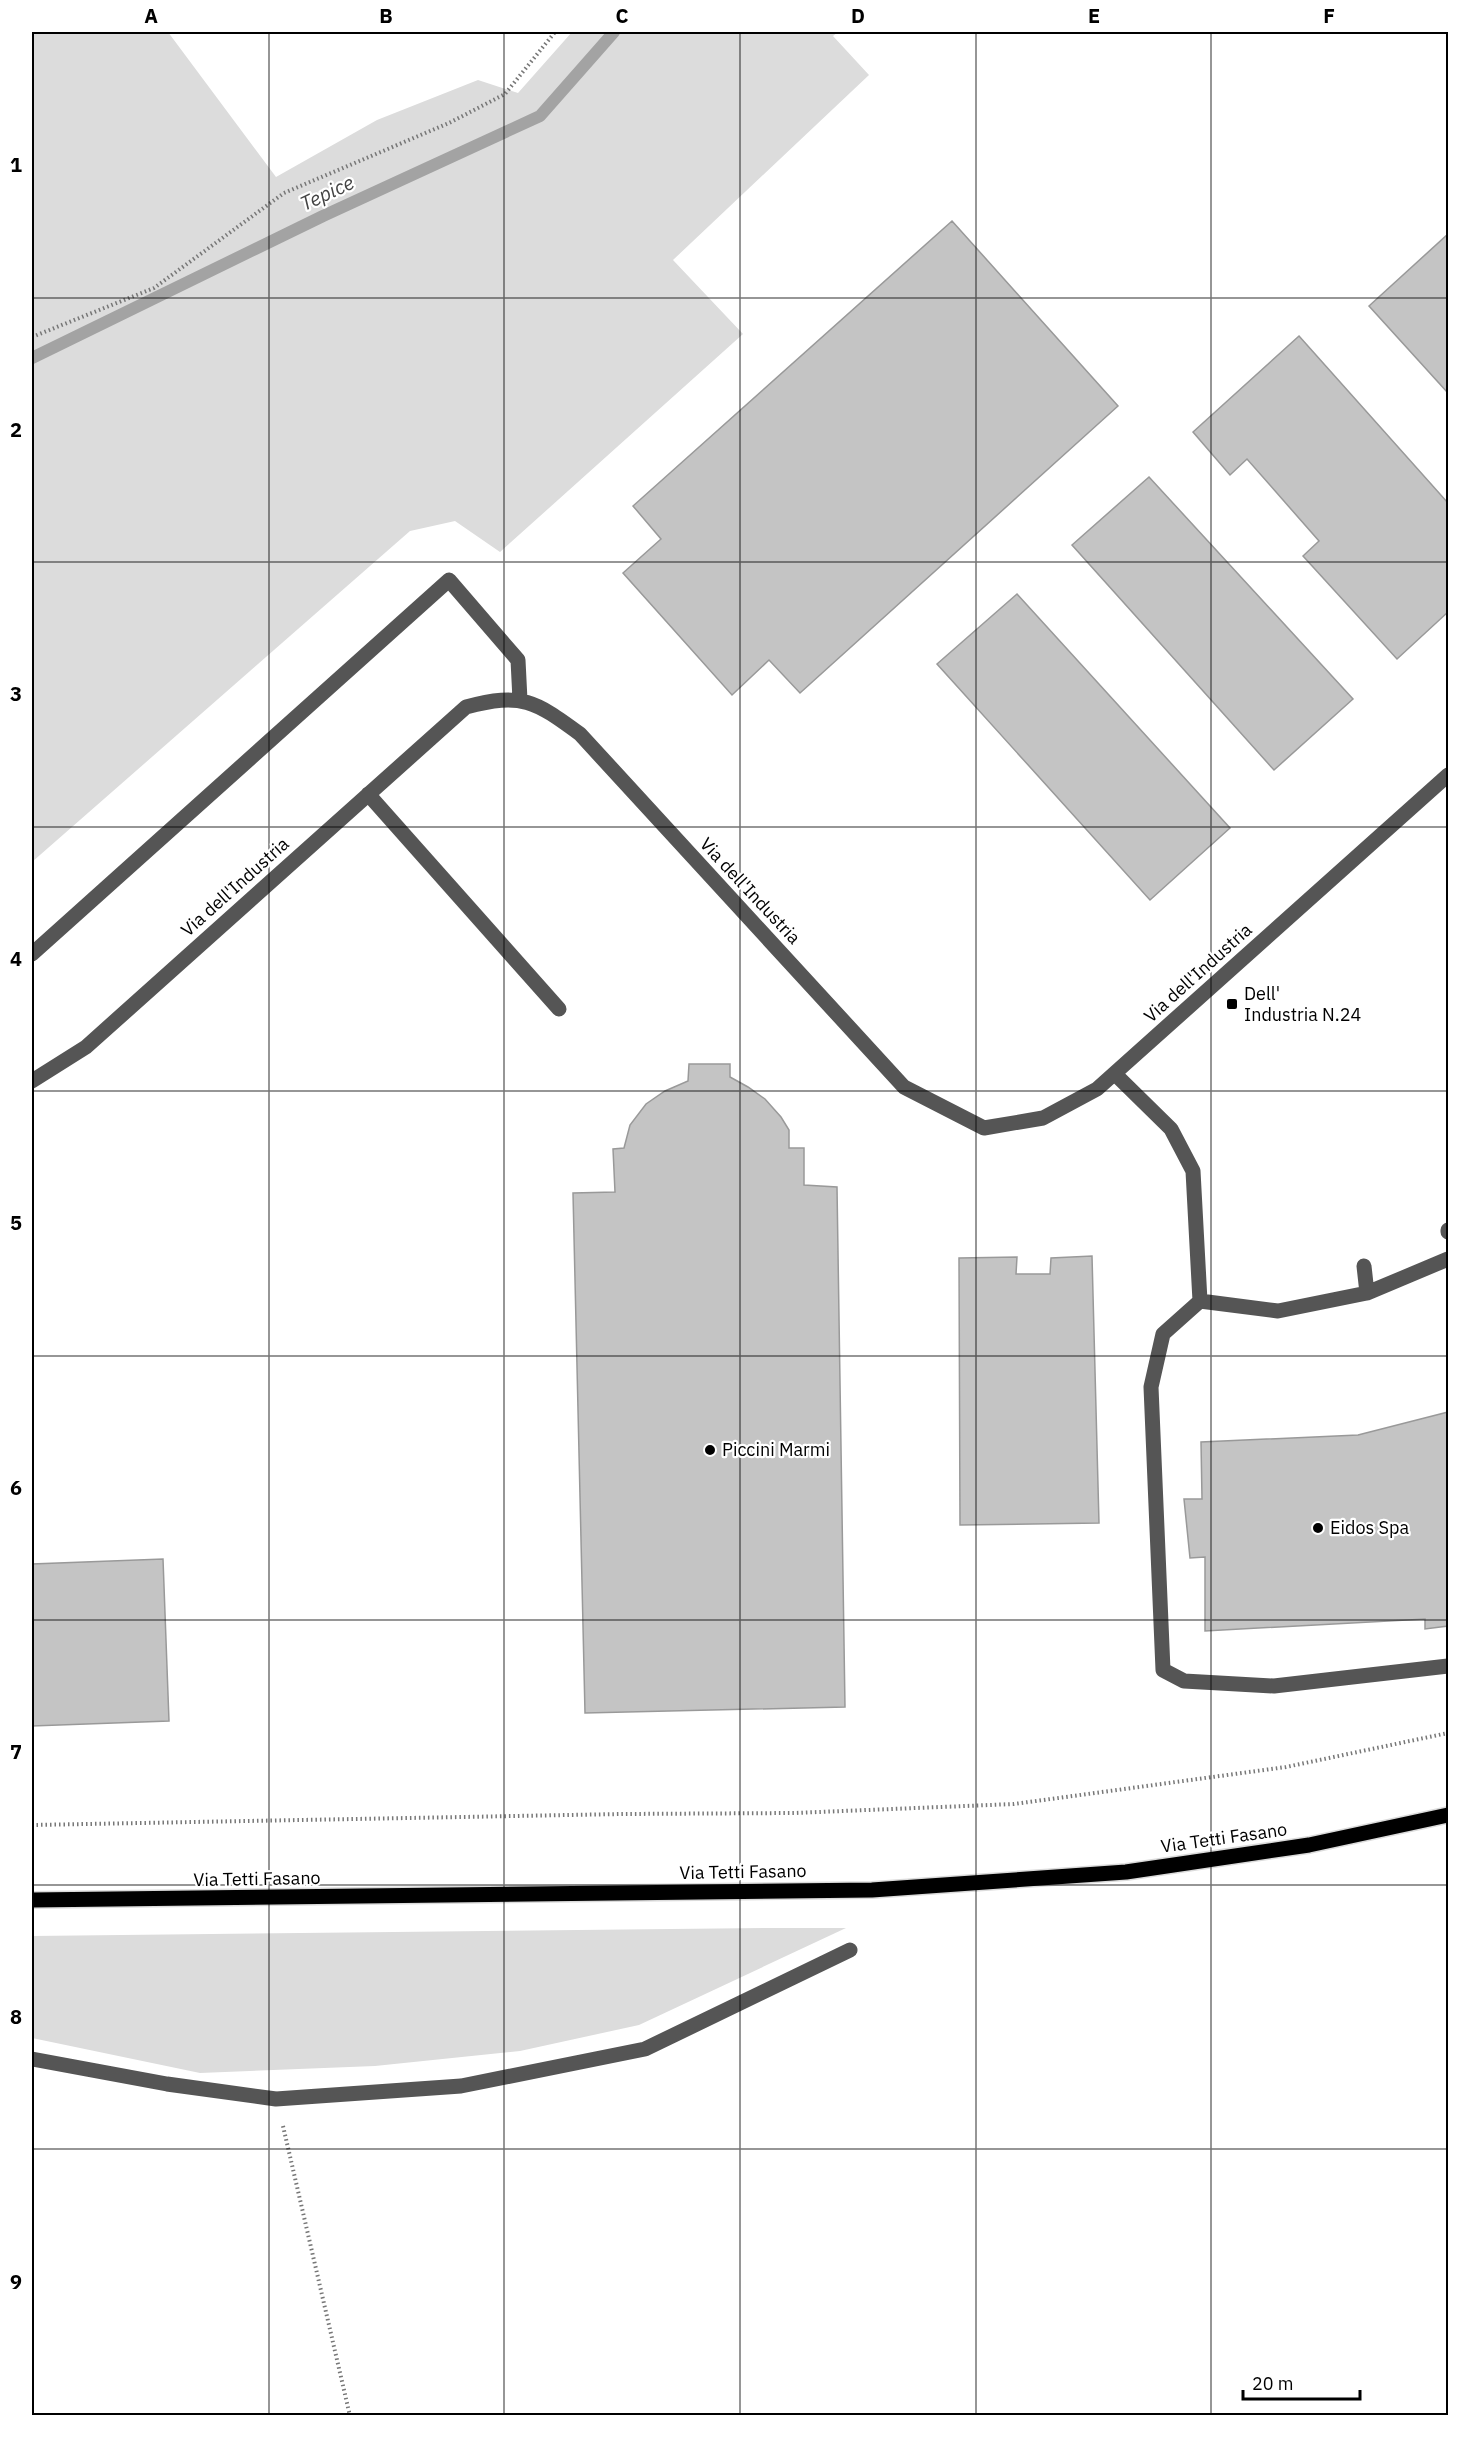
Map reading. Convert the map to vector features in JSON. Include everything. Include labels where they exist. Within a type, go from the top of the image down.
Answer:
[{"type":"main road","name":"Via Tetti Fasano","points":[[32,1900],[872,1890],[1126,1872],[1309,1845],[1449,1815]]},
{"type":"street","points":[[32,954],[449,580],[518,660],[520,700]]},
{"type":"street","name":"Via dell'Industria","points":[[32,1081],[86,1047],[466,707],[496,699],[520,700],[544,707],[580,734],[904,1087],[984,1128],[1044,1118],[1098,1089],[1449,775]]},
{"type":"street","points":[[368,794],[559,1009]]},
{"type":"street","points":[[1115,1074],[1171,1129],[1193,1171],[1200,1301]]},
{"type":"street","points":[[1449,1259],[1367,1293],[1278,1311],[1200,1301],[1163,1334],[1151,1387],[1163,1670],[1184,1681],[1274,1686],[1449,1666]]},
{"type":"street","points":[[1365,1266],[1367,1293]]},
{"type":"street","points":[[32,2060],[167,2084],[276,2098],[461,2086],[645,2049],[850,1950]]},
{"type":"path","points":[[32,337],[154,288],[284,193],[449,123],[505,94],[555,32]]},
{"type":"path","points":[[32,1825],[794,1813],[1014,1804],[1286,1767],[1449,1733]]},
{"type":"path","points":[[276,2098],[350,2415]]},
{"type":"shaded area","points":[[32,32],[168,32],[276,177],[377,120],[478,80],[518,93],[572,32],[838,32],[833,36],[869,75],[673,260],[743,334],[500,552],[455,521],[410,531],[32,862]]},
{"type":"shaded area","points":[[846,1928],[639,2025],[520,2051],[375,2066],[200,2073],[32,2038],[32,1936]]},
{"type":"building","points":[[952,221],[1118,406],[800,693],[769,660],[732,695],[623,573],[661,539],[633,506]]},
{"type":"building","points":[[1448,234],[1448,393],[1369,306]]},
{"type":"building","points":[[1299,336],[1448,503],[1448,612],[1397,659],[1303,556],[1319,541],[1247,459],[1230,475],[1193,432]]},
{"type":"building","points":[[1149,477],[1353,699],[1274,770],[1072,545]]},
{"type":"building","points":[[1017,594],[1230,828],[1150,900],[937,664]]},
{"type":"building","name":"Piccini Marmi","points":[[689,1064],[730,1064],[730,1077],[765,1099],[781,1117],[789,1130],[789,1148],[804,1148],[804,1185],[837,1187],[845,1707],[585,1713],[573,1193],[615,1192],[613,1149],[624,1148],[630,1125],[646,1104],[665,1091],[688,1081]]},
{"type":"building","points":[[1092,1256],[1099,1523],[960,1525],[959,1258],[1017,1257],[1016,1274],[1050,1274],[1051,1258]]},
{"type":"building","name":"Eidos Spa","points":[[1448,1412],[1448,1626],[1425,1629],[1425,1619],[1205,1631],[1205,1557],[1190,1558],[1184,1499],[1202,1499],[1201,1442],[1358,1435]]},
{"type":"building","points":[[163,1559],[169,1721],[32,1726],[32,1564]]},
{"type":"waterway","name":"Tepice","points":[[32,358],[323,216],[540,116],[614,32]]},
{"type":"place","name":"Dell' Industria N.24","points":[[1232,1004]]},
{"type":"place","name":"Piccini Marmi","points":[[710,1450]]},
{"type":"place","name":"Eidos Spa","points":[[1318,1528]]}]
